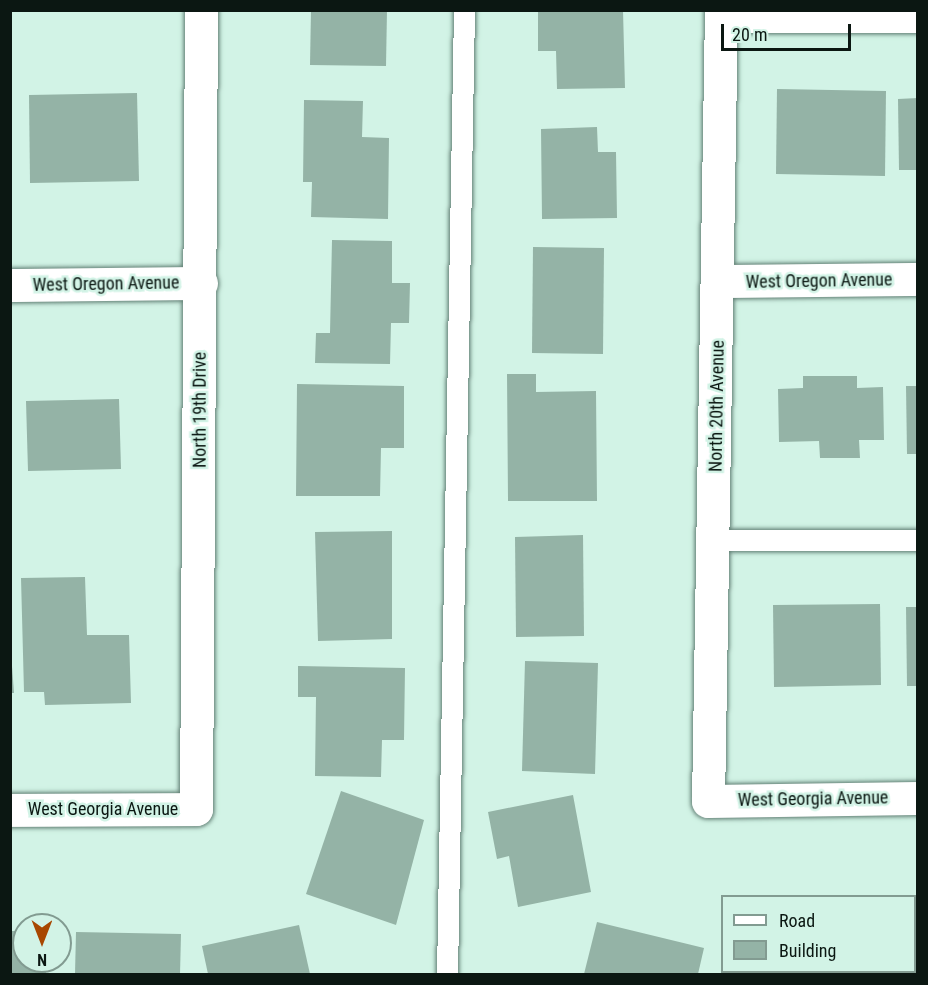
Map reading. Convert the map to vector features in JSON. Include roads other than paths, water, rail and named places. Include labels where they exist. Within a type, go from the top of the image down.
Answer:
[{"type":"street","name":"North 19th Drive","points":[[196,809],[201,10]]},
{"type":"street","name":"North 20th Avenue","points":[[708,801],[720,281],[721,16]]},
{"type":"street","name":"West Oregon Avenue","points":[[720,281],[918,279]]},
{"type":"street","name":"West Oregon Avenue","points":[[10,285],[201,284]]},
{"type":"street","name":"West Georgia Avenue","points":[[708,801],[918,798]]},
{"type":"street","name":"West Georgia Avenue","points":[[10,810],[196,809]]},
{"type":"lane","points":[[447,975],[464,10]]},
{"type":"lane","points":[[721,16],[918,22]]},
{"type":"lane","points":[[714,540],[918,540]]}]
